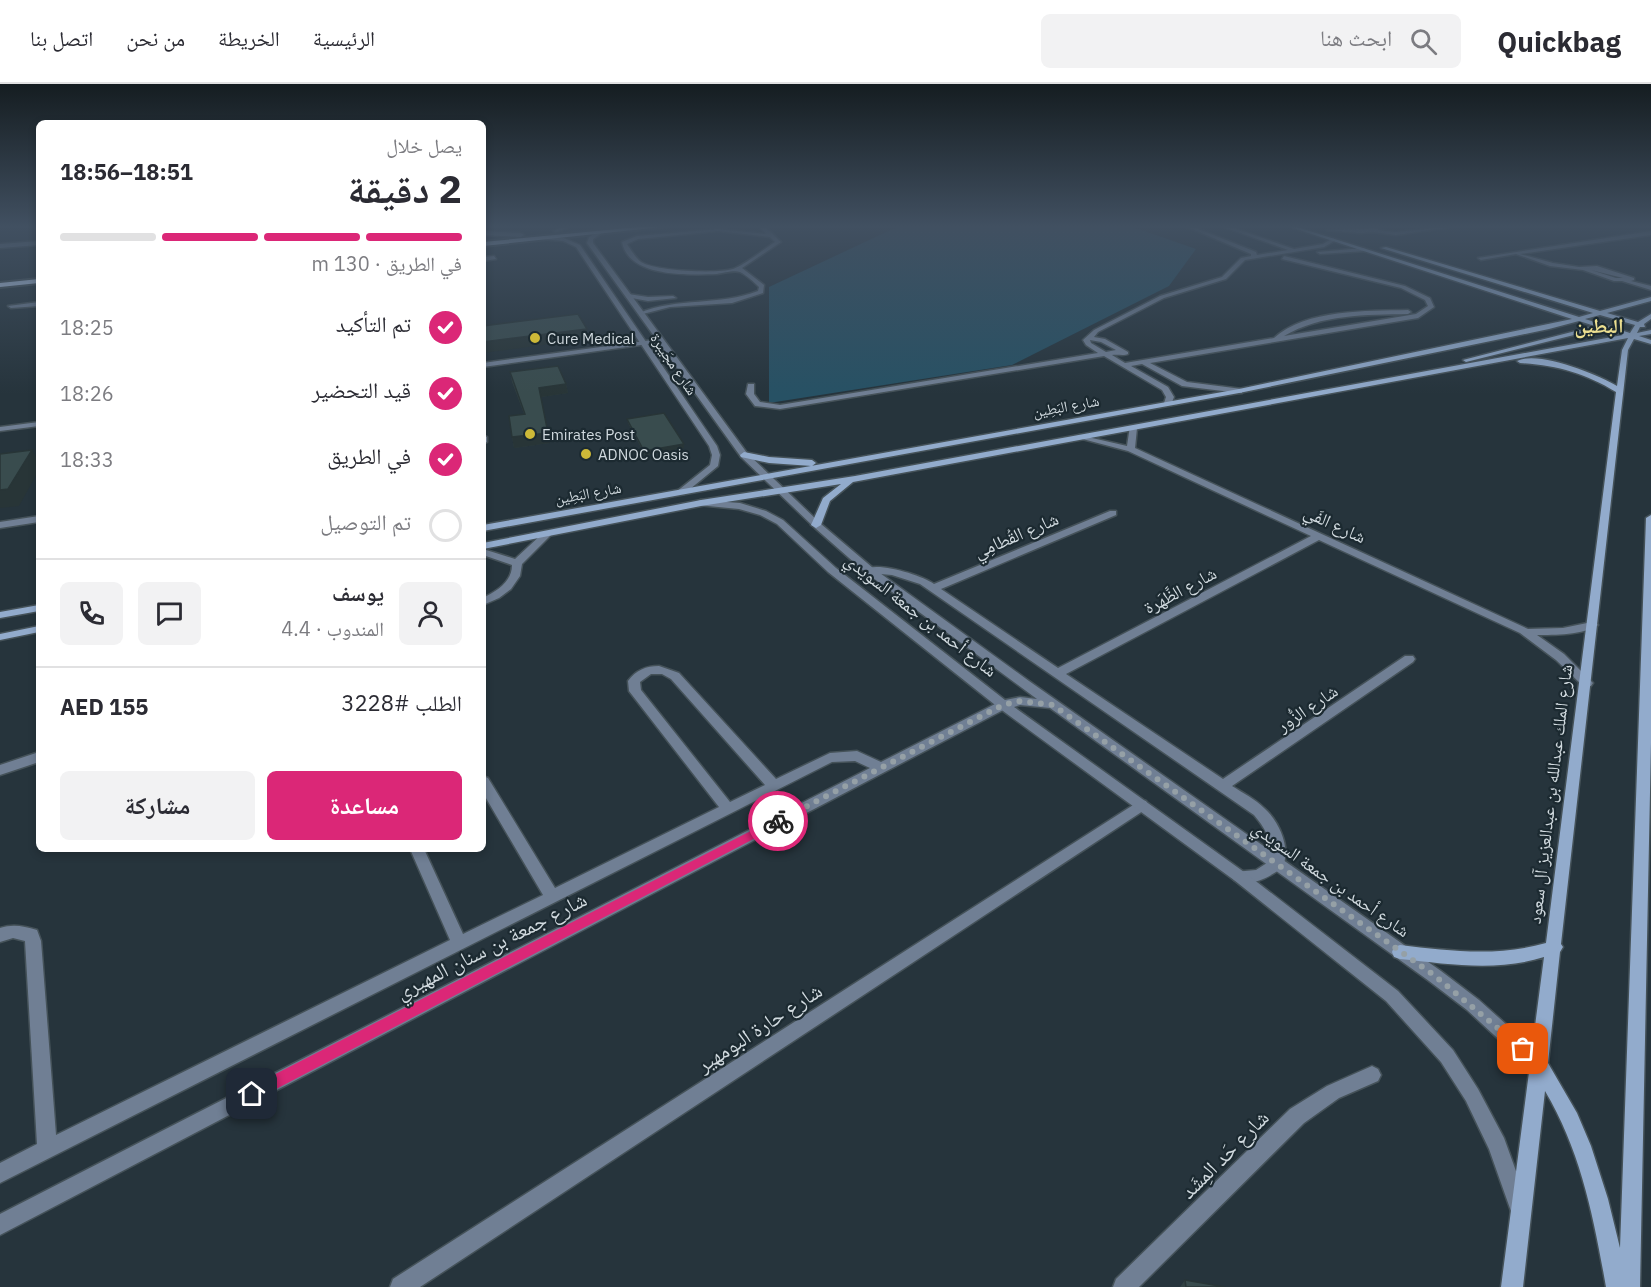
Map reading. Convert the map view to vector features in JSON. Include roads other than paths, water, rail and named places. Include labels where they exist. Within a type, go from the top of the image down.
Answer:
[{"type":"highway","points":[[0,285],[28,282]]},
{"type":"highway","points":[[0,291],[36,287]]},
{"type":"main road","points":[[1465,282],[1581,319],[1651,330]]},
{"type":"main road","points":[[1498,282],[1550,298],[1631,336],[1651,340]]},
{"type":"main road","points":[[1471,284],[1504,291],[1603,321]]},
{"type":"main road","points":[[1514,298],[1548,321]]},
{"type":"main road","points":[[1550,298],[1634,305]]},
{"type":"main road","points":[[1460,368],[1465,360],[1476,356],[1603,321],[1651,299]]},
{"type":"main road","name":"شارع الملك عبدالله بن عبدالعزيز آل سعود","points":[[1512,1287],[1587,683],[1619,391],[1625,350],[1637,326],[1651,316]]},
{"type":"main road","name":"شارع البَطِين","points":[[486,527],[1239,391],[1548,321],[1592,317]]},
{"type":"main road","name":"شارع البَطِين","points":[[486,545],[701,503],[855,479],[1631,336],[1651,330]]},
{"type":"main road","points":[[1625,350],[1651,347]]},
{"type":"main road","points":[[1498,360],[1547,362],[1572,367],[1597,376],[1619,391]]},
{"type":"main road","points":[[744,455],[769,460],[831,464]]},
{"type":"main road","points":[[806,527],[838,488],[855,479]]},
{"type":"main road","points":[[1629,1287],[1645,964],[1651,518]]},
{"type":"main road","points":[[0,615],[36,609]]},
{"type":"main road","points":[[0,637],[36,630]]},
{"type":"main road","points":[[1645,864],[1651,839]]},
{"type":"main road","points":[[1400,952],[1462,960],[1499,960],[1519,958],[1555,947]]},
{"type":"main road","points":[[1540,1066],[1572,1118],[1584,1146],[1602,1207],[1617,1287]]},
{"type":"street","name":"شارع مجَيبرة","points":[[602,282],[715,450],[716,461],[709,472],[681,492]]},
{"type":"street","name":"شارع مجَيبرة","points":[[618,282],[744,455],[780,490]]},
{"type":"street","points":[[641,314],[668,306],[754,295],[763,288],[750,282]]},
{"type":"street","points":[[1168,403],[1170,397],[1165,389],[1086,343],[1096,331],[1162,297],[1215,282]]},
{"type":"street","points":[[1125,365],[1415,317],[1431,307],[1430,302],[1415,292],[1381,282]]},
{"type":"street","points":[[1629,282],[1651,288]]},
{"type":"street","points":[[744,290],[753,292],[754,295]]},
{"type":"street","points":[[628,296],[659,299],[695,295]]},
{"type":"street","points":[[11,306],[36,304]]},
{"type":"street","points":[[1403,312],[1415,317]]},
{"type":"street","points":[[1276,339],[1289,331],[1332,318],[1424,312]]},
{"type":"street","points":[[1289,331],[1303,336]]},
{"type":"street","points":[[1089,338],[1102,340],[1185,384],[1239,391]]},
{"type":"street","points":[[486,365],[660,341]]},
{"type":"street","points":[[751,386],[750,394],[758,404],[780,408],[1123,351]]},
{"type":"street","points":[[0,429],[36,424]]},
{"type":"street","points":[[1131,449],[1133,428]]},
{"type":"street","name":"شارع الفَي","points":[[1079,437],[1131,449],[1524,632],[1560,657],[1587,683]]},
{"type":"street","name":"شارع أحمد بن جمعة السويدي","points":[[780,490],[832,570],[1003,705],[1239,876],[1392,996],[1447,1056],[1472,1095],[1497,1145],[1522,1214]]},
{"type":"street","name":"شارع أحمد بن جمعة السويدي","points":[[701,503],[725,504],[754,510],[806,527],[1473,1005],[1540,1066]]},
{"type":"street","name":"شارع القُطامِي","points":[[933,588],[1113,513]]},
{"type":"street","points":[[0,525],[36,519]]},
{"type":"street","points":[[517,562],[546,535]]},
{"type":"street","name":"شارع الظَّهَرة","points":[[1058,673],[1318,536]]},
{"type":"street","points":[[486,553],[517,562]]},
{"type":"street","points":[[486,600],[513,581],[518,568],[517,562]]},
{"type":"street","points":[[869,570],[904,574],[933,588],[1224,785],[1268,822],[1279,844],[1276,864],[1258,876],[1239,876]]},
{"type":"street","name":"شارع الفَي","points":[[1524,632],[1563,631],[1592,625]]},
{"type":"street","name":"شارع الزُّور","points":[[1224,785],[1409,659]]},
{"type":"street","points":[[728,809],[634,691],[634,681],[642,673],[657,669],[675,676],[774,786]]},
{"type":"street","points":[[1003,705],[1020,701],[1053,705]]},
{"type":"street","name":"شارع جمعة بن سنان المهيري","points":[[0,1225],[1003,705]]},
{"type":"street","points":[[0,1173],[836,756],[857,756],[881,768]]},
{"type":"street","points":[[0,770],[36,758]]},
{"type":"street","name":"شارع جمعة بن سنان المهيري","points":[[486,786],[552,897]]},
{"type":"street","name":"شارع حارة البومهير","points":[[401,1287],[1141,805]]},
{"type":"street","name":"شارع جمعة بن سنان المهيري","points":[[418,852],[459,943]]},
{"type":"street","points":[[0,935],[23,931],[31,935],[33,941],[47,1149]]},
{"type":"street","name":"شارع حَد المِشَد","points":[[1124,1287],[1297,1116],[1333,1092],[1372,1075]]},
{"type":"place","name":"Cure Medical","points":[[535,338]]},
{"type":"place","name":"Emirates Post","points":[[530,434]]},
{"type":"place","name":"ADNOC Oasis","points":[[586,454]]},
{"type":"district","name":"البطين","points":[[1599,325]]}]
